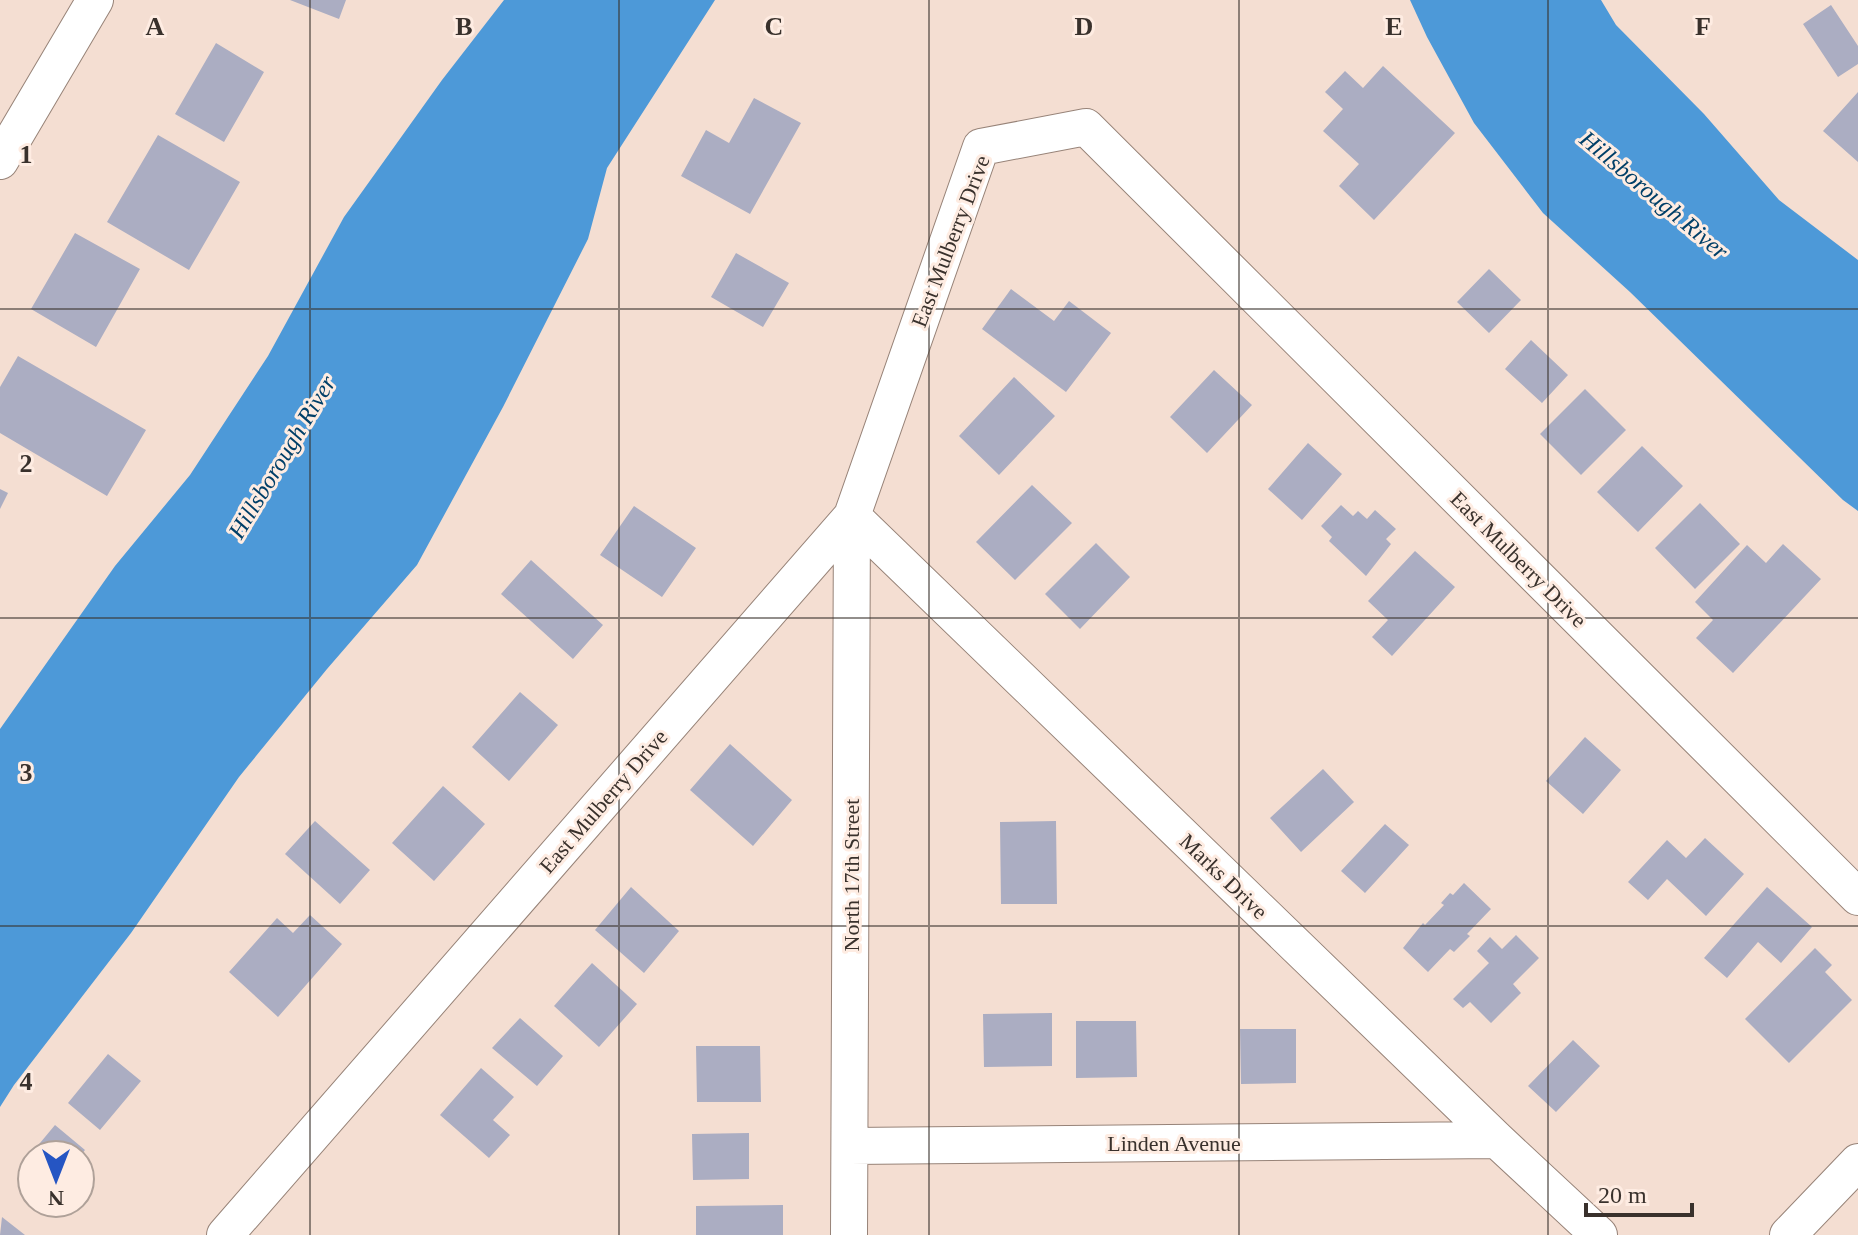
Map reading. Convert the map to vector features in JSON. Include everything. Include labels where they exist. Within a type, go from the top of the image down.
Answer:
[{"type":"street","points":[[0,161],[95,0]]},
{"type":"street","name":"East Mulberry Drive","points":[[225,1235],[852,516],[981,147],[1086,127],[1858,897]]},
{"type":"street","name":"Marks Drive","points":[[852,516],[1599,1235]]},
{"type":"street","name":"North 17th Street","points":[[849,1235],[852,516]]},
{"type":"street","name":"Linden Avenue","points":[[850,1146],[1497,1140]]},
{"type":"street","points":[[1788,1235],[1858,1162]]},
{"type":"water","name":"Hillsborough River","points":[[504,0],[715,0],[607,168],[588,239],[503,407],[417,565],[239,777],[131,933],[0,1107],[0,729],[115,566],[190,475],[268,356],[344,217],[442,80]]},
{"type":"water","name":"Hillsborough River","points":[[1410,0],[1601,0],[1616,25],[1704,114],[1779,200],[1858,260],[1858,511],[1843,500],[1630,292],[1543,213],[1474,123]]},
{"type":"building","points":[[290,0],[346,0],[339,19]]},
{"type":"building","points":[[1831,5],[1858,46],[1858,64],[1838,77],[1803,24]]},
{"type":"building","points":[[216,43],[264,72],[224,142],[175,114]]},
{"type":"building","points":[[1383,66],[1455,133],[1374,220],[1339,186],[1359,164],[1323,131],[1343,109],[1325,92],[1345,71],[1363,88]]},
{"type":"building","points":[[1858,92],[1858,162],[1823,131]]},
{"type":"building","points":[[754,98],[801,123],[750,214],[681,176],[706,130],[729,143]]},
{"type":"building","points":[[158,135],[240,182],[189,270],[107,222]]},
{"type":"building","points":[[75,233],[140,269],[96,347],[31,309]]},
{"type":"building","points":[[736,253],[789,283],[763,327],[711,297]]},
{"type":"building","points":[[1489,269],[1521,300],[1489,333],[1457,302]]},
{"type":"building","points":[[1011,289],[1054,321],[1069,301],[1111,333],[1066,392],[982,329]]},
{"type":"building","points":[[1531,340],[1568,375],[1542,403],[1505,369]]},
{"type":"building","points":[[18,356],[146,430],[107,496],[0,433],[0,387]]},
{"type":"building","points":[[1214,370],[1252,405],[1207,453],[1170,417]]},
{"type":"building","points":[[1014,377],[1055,416],[999,475],[959,436]]},
{"type":"building","points":[[1585,389],[1626,430],[1581,475],[1540,434]]},
{"type":"building","points":[[1308,443],[1342,474],[1302,520],[1268,489]]},
{"type":"building","points":[[1642,446],[1683,486],[1638,532],[1597,492]]},
{"type":"building","points":[[1032,485],[1072,523],[1015,580],[976,542]]},
{"type":"building","points":[[0,489],[8,493],[0,509]]},
{"type":"building","points":[[1700,503],[1740,544],[1695,589],[1655,548]]},
{"type":"building","points":[[1341,505],[1353,516],[1358,511],[1367,519],[1375,510],[1396,529],[1386,539],[1391,544],[1366,576],[1329,541],[1332,537],[1321,526]]},
{"type":"building","points":[[634,506],[696,548],[662,597],[600,555]]},
{"type":"building","points":[[1096,543],[1130,577],[1080,629],[1045,594]]},
{"type":"building","points":[[1783,544],[1821,579],[1733,673],[1696,638],[1713,620],[1695,602],[1747,545],[1766,563]]},
{"type":"building","points":[[1415,551],[1455,587],[1392,656],[1372,637],[1388,620],[1368,601]]},
{"type":"building","points":[[531,560],[603,625],[573,659],[501,594]]},
{"type":"building","points":[[520,692],[558,725],[509,781],[472,747]]},
{"type":"building","points":[[1585,737],[1621,770],[1583,814],[1546,781]]},
{"type":"building","points":[[730,744],[792,800],[753,846],[690,790]]},
{"type":"building","points":[[1323,769],[1354,802],[1301,852],[1270,818]]},
{"type":"building","points":[[443,786],[485,824],[434,881],[392,843]]},
{"type":"building","points":[[315,821],[370,870],[340,904],[285,854]]},
{"type":"building","points":[[1056,821],[1057,904],[1001,904],[1000,822]]},
{"type":"building","points":[[1385,824],[1409,845],[1365,893],[1341,871]]},
{"type":"building","points":[[1705,838],[1744,874],[1706,916],[1667,879],[1648,900],[1628,882],[1667,840],[1686,858]]},
{"type":"building","points":[[1464,883],[1491,909],[1454,952],[1450,949],[1428,972],[1403,948],[1423,923],[1425,925],[1444,905],[1441,903],[1450,893],[1453,895]]},
{"type":"building","points":[[631,887],[679,931],[644,973],[595,930]]},
{"type":"building","points":[[1767,887],[1812,927],[1781,963],[1758,942],[1727,978],[1704,958]]},
{"type":"building","points":[[310,915],[342,944],[278,1017],[229,972],[277,918],[293,933]]},
{"type":"building","points":[[1516,935],[1539,958],[1513,984],[1521,993],[1491,1023],[1470,1002],[1463,1008],[1453,999],[1489,963],[1477,951],[1490,937],[1502,949]]},
{"type":"building","points":[[1815,948],[1832,965],[1825,972],[1852,1000],[1789,1063],[1745,1019]]},
{"type":"building","points":[[592,963],[637,1004],[599,1047],[554,1006]]},
{"type":"building","points":[[1052,1013],[1052,1066],[984,1067],[983,1014]]},
{"type":"building","points":[[520,1018],[563,1056],[537,1086],[492,1048]]},
{"type":"building","points":[[1076,1021],[1136,1021],[1137,1077],[1076,1078]]},
{"type":"building","points":[[1240,1029],[1296,1029],[1296,1083],[1241,1084]]},
{"type":"building","points":[[1573,1040],[1600,1066],[1556,1112],[1528,1086]]},
{"type":"building","points":[[696,1046],[760,1046],[761,1102],[697,1102]]},
{"type":"building","points":[[108,1054],[141,1081],[100,1130],[68,1103]]},
{"type":"building","points":[[481,1068],[514,1097],[493,1120],[510,1135],[489,1158],[440,1115]]},
{"type":"building","points":[[55,1125],[72,1139],[43,1139]]},
{"type":"building","points":[[749,1133],[749,1179],[693,1180],[692,1134]]},
{"type":"building","points":[[783,1205],[783,1235],[696,1235],[696,1206]]},
{"type":"building","points":[[2,1217],[25,1235],[0,1235]]}]
